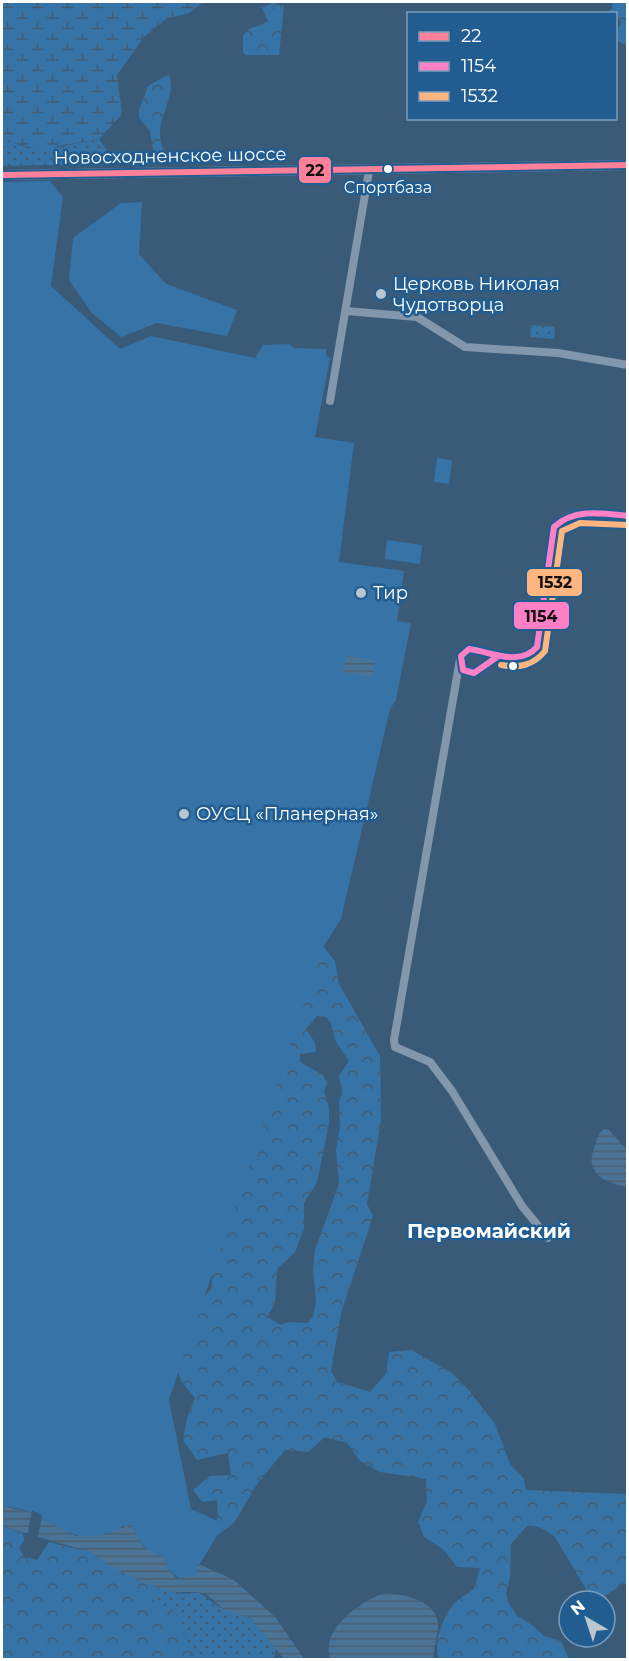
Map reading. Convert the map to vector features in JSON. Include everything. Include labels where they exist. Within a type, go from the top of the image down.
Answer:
[{"type":"main road","name":"Новосходненское шоссе","points":[[2,175],[369,171],[627,165]]},
{"type":"street","points":[[330,401],[369,171]]},
{"type":"street","points":[[346,311],[417,317],[465,347],[558,353],[627,365]]},
{"type":"street","points":[[548,1238],[522,1206],[430,1062],[395,1047],[394,1040],[460,659],[466,650],[477,650],[497,657],[530,656],[537,647],[554,527],[561,519],[574,514],[627,516]]},
{"type":"street","points":[[477,650],[483,659],[482,666]]},
{"type":"street","points":[[456,679],[466,672],[477,671],[497,657]]},
{"type":"street","points":[[460,659],[461,667],[466,672]]},
{"type":"green space","points":[[2,2],[203,2],[189,13],[166,19],[144,37],[117,75],[122,114],[99,139],[58,146],[44,151],[11,142],[2,136]]},
{"type":"green space","points":[[273,2],[284,6],[279,55],[246,55],[243,52],[243,35],[249,29],[265,23],[267,20],[262,8]]},
{"type":"green space","points":[[628,2],[628,46],[617,41],[617,30],[621,23],[617,12],[610,11],[613,3]]},
{"type":"green space","points":[[169,74],[171,89],[160,130],[162,159],[154,155],[150,131],[139,118],[139,110],[148,86]]},
{"type":"green space","points":[[2,136],[14,143],[37,149],[61,147],[99,139],[112,158],[110,164],[2,166]]},
{"type":"green space","name":"ОУСЦ «Планерная»","points":[[50,181],[63,197],[51,286],[120,349],[151,336],[255,358],[263,345],[289,344],[294,348],[326,349],[326,356],[330,358],[315,437],[354,443],[339,562],[404,571],[397,621],[411,623],[396,700],[390,709],[341,919],[325,944],[169,1400],[191,1509],[224,1524],[198,1567],[197,1575],[181,1580],[168,1569],[165,1558],[149,1551],[142,1544],[134,1529],[123,1526],[110,1534],[85,1537],[63,1530],[26,1511],[2,1506],[2,182]]},
{"type":"green space","points":[[142,202],[139,254],[166,284],[237,310],[227,336],[157,323],[121,337],[92,313],[69,280],[73,238],[121,203]]},
{"type":"green space","points":[[531,325],[555,327],[554,339],[530,337]]},
{"type":"green space","points":[[437,458],[452,460],[449,484],[434,482]]},
{"type":"green space","points":[[387,540],[422,545],[420,564],[385,559]]},
{"type":"green space","points":[[318,940],[335,961],[339,984],[380,1056],[381,1120],[367,1204],[373,1216],[341,1313],[331,1371],[338,1382],[370,1392],[386,1374],[389,1352],[411,1350],[451,1372],[467,1388],[495,1424],[510,1464],[524,1479],[526,1490],[627,1494],[627,1587],[625,1583],[615,1589],[586,1589],[555,1537],[538,1527],[527,1526],[511,1544],[510,1577],[506,1594],[508,1602],[517,1616],[544,1636],[557,1640],[557,1649],[565,1649],[569,1659],[439,1659],[438,1637],[444,1620],[452,1606],[474,1589],[480,1568],[457,1567],[443,1549],[424,1537],[418,1522],[427,1501],[426,1479],[380,1472],[360,1461],[347,1443],[325,1437],[308,1452],[285,1450],[257,1484],[234,1523],[212,1539],[218,1514],[217,1500],[202,1502],[193,1490],[210,1476],[231,1475],[228,1453],[197,1460],[183,1440],[187,1418],[195,1398],[181,1381],[175,1360],[189,1343],[169,1334],[212,1288],[211,1265]],"holes":[[[317,1016],[326,1017],[331,1023],[335,1040],[349,1061],[339,1076],[342,1093],[339,1101],[340,1126],[336,1150],[339,1184],[315,1250],[313,1269],[316,1301],[313,1317],[307,1323],[288,1322],[281,1325],[267,1317],[275,1303],[277,1269],[295,1252],[304,1229],[304,1203],[317,1182],[329,1124],[329,1107],[324,1091],[327,1083],[323,1075],[300,1062],[300,1054],[316,1052],[315,1043],[306,1029]]]},
{"type":"green space","points":[[2,1526],[23,1533],[24,1541],[19,1548],[24,1557],[37,1560],[49,1542],[90,1552],[110,1566],[157,1586],[152,1599],[181,1617],[181,1629],[195,1659],[2,1659]]},
{"type":"green space","points":[[157,1586],[183,1594],[199,1592],[219,1607],[251,1618],[276,1649],[274,1659],[195,1659],[181,1629],[151,1599]]},
{"type":"shaded area","points":[[346,656],[375,660],[372,677],[343,672]]},
{"type":"shaded area","points":[[604,1129],[608,1129],[627,1150],[627,1187],[604,1179],[594,1170],[592,1155],[598,1136]]},
{"type":"shaded area","points":[[2,1506],[29,1512],[76,1536],[98,1536],[131,1525],[143,1547],[165,1558],[168,1569],[177,1579],[197,1575],[197,1567],[201,1565],[234,1580],[276,1618],[304,1659],[284,1659],[251,1618],[226,1611],[207,1595],[199,1592],[172,1592],[142,1582],[110,1566],[90,1552],[2,1526]]},
{"type":"shaded area","points":[[385,1593],[419,1600],[433,1610],[438,1626],[433,1659],[331,1659],[329,1648],[336,1627],[354,1610]]},
{"type":"pier","points":[[32,1510],[42,1516],[37,1541],[27,1538]]},
{"type":"transit line","name":"22","points":[[2,175],[628,165]]},
{"type":"transit line","name":"1154","points":[[497,657],[474,673],[463,670],[461,656],[469,649],[514,657],[530,653],[537,647],[554,527],[579,514],[628,516]]},
{"type":"transit line","name":"1532","points":[[501,665],[525,665],[536,660],[545,651],[562,531],[580,523],[627,525]]},
{"type":"place","name":"Спортбаза","points":[[388,169]]},
{"type":"place","name":"Церковь Николая Чудотворца","points":[[381,294]]},
{"type":"place","name":"Тир","points":[[361,593]]},
{"type":"place","name":"ОУСЦ «Планерная»","points":[[184,814]]},
{"type":"district","name":"Первомайский","points":[[489,1231]]}]
